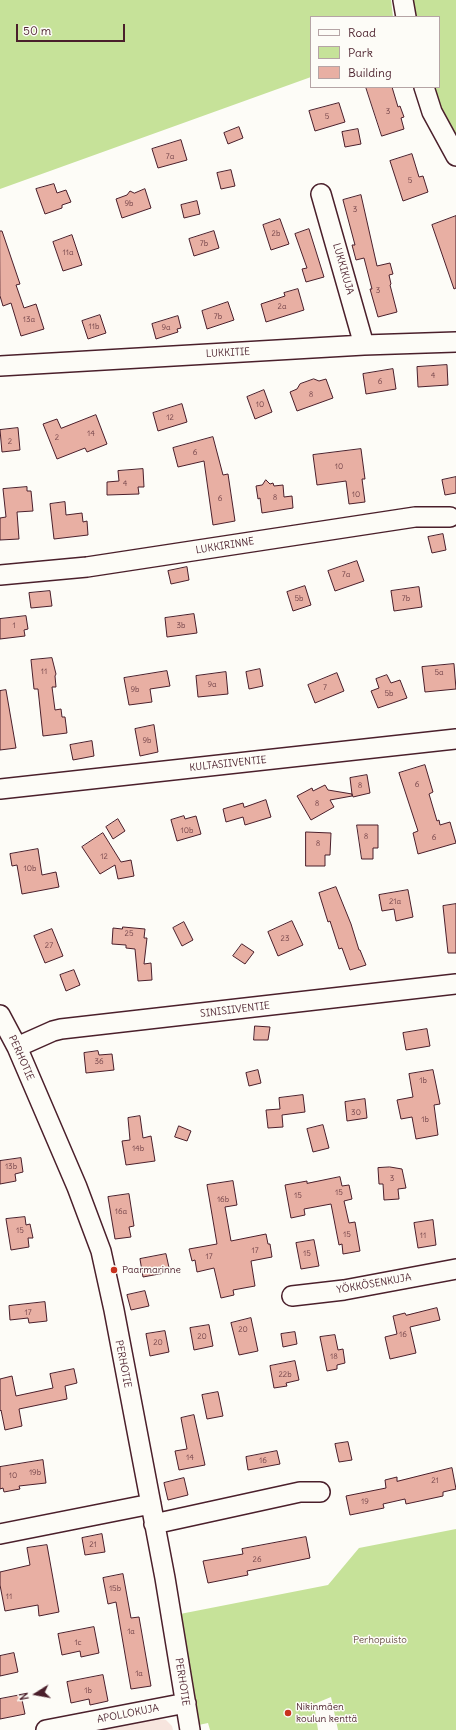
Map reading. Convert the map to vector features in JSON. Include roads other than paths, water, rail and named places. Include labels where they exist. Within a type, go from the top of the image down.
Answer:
[{"type":"street","points":[[404,0],[406,16]]},
{"type":"street","points":[[424,88],[432,112],[456,156]]},
{"type":"street","name":"LUKKIKUJA","points":[[321,194],[364,345]]},
{"type":"street","name":"LUKKITIE","points":[[0,366],[364,345],[456,342]]},
{"type":"street","name":"LUKKIRINNE","points":[[0,575],[87,566],[415,517],[450,517]]},
{"type":"street","name":"KULTASIIVENTIE","points":[[0,789],[456,739]]},
{"type":"street","name":"SINISIIVENTIE","points":[[17,1048],[61,1029],[456,985]]},
{"type":"street","name":"PERHOTIE","points":[[0,1015],[17,1048],[77,1187],[101,1251],[151,1504],[190,1730]]},
{"type":"street","name":"YÖKKÖSENKUJA","points":[[292,1296],[344,1290],[456,1269]]},
{"type":"street","points":[[154,1524],[300,1492],[320,1492]]},
{"type":"street","points":[[0,1534],[151,1504]]},
{"type":"street","name":"APOLLOKUJA","points":[[46,1730],[186,1703]]},
{"type":"place","name":"Paarmarinne","points":[[114,1270]]},
{"type":"place","name":"Nikinmäen koulun kenttä","points":[[288,1713]]},
{"type":"park label","name":"Perhopuisto","points":[[380,1640]]}]
